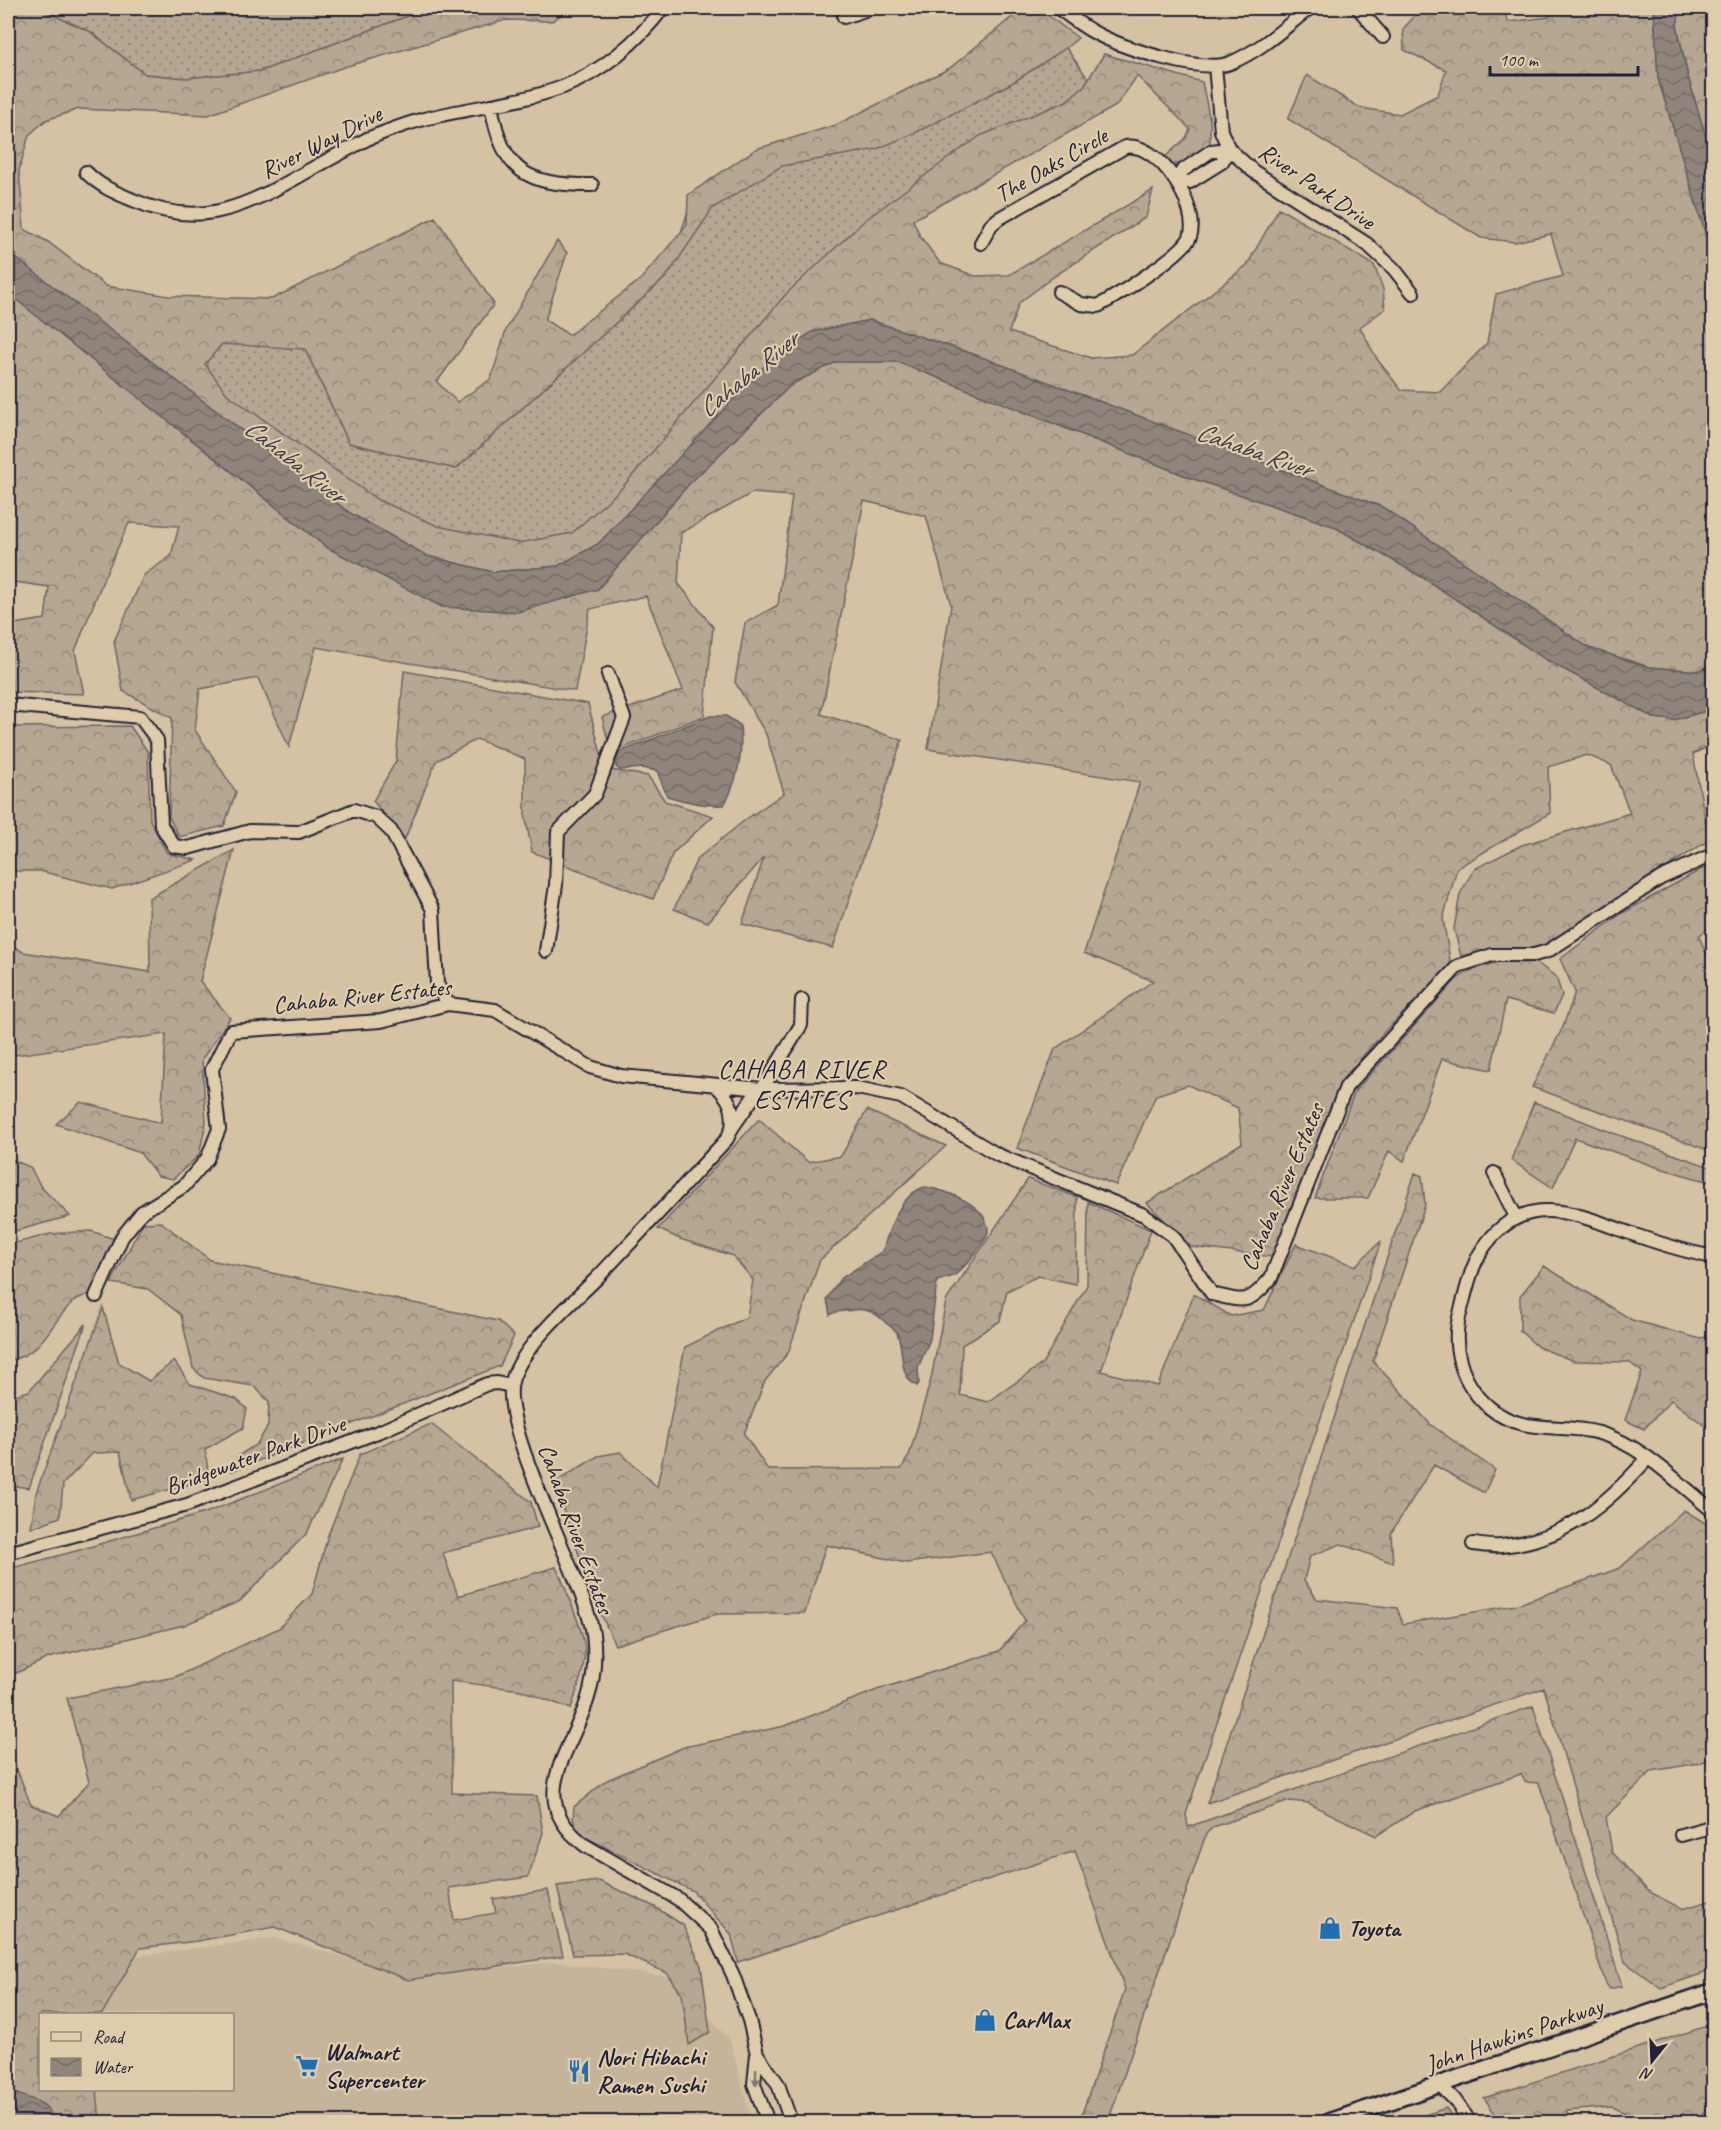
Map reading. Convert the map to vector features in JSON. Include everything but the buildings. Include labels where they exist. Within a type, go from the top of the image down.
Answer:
[{"type":"main road","name":"John Hawkins Parkway","points":[[1329,2122],[1713,1991]]},
{"type":"street","name":"River Way Drive","points":[[86,172],[97,183],[115,193],[157,210],[190,214],[222,211],[253,200],[360,142],[386,131],[430,118],[542,94],[565,86],[617,55],[650,24],[663,8]]},
{"type":"street","points":[[844,17],[871,8]]},
{"type":"street","points":[[1058,8],[1083,26],[1109,39],[1188,64],[1215,66],[1243,57],[1310,8]]},
{"type":"street","points":[[1358,8],[1383,37]]},
{"type":"street","name":"River Park Drive","points":[[1215,66],[1221,131],[1229,149],[1253,171],[1367,244],[1394,269],[1413,293]]},
{"type":"street","points":[[491,105],[500,143],[513,164],[522,171],[548,183],[592,185]]},
{"type":"street","name":"The Oaks Circle","points":[[981,243],[991,225],[998,219],[1125,147],[1138,147],[1148,152],[1161,162],[1176,181],[1186,201],[1192,221],[1189,239],[1172,256],[1098,306],[1081,304],[1059,292]]},
{"type":"street","points":[[1176,181],[1182,171],[1211,151],[1229,149]]},
{"type":"street","points":[[546,951],[556,885],[558,832],[595,794],[624,718],[608,674]]},
{"type":"street","points":[[8,705],[140,717],[157,740],[161,825],[174,846],[188,848],[250,831],[299,832],[354,810],[376,816],[391,831],[433,910],[437,984],[448,1004]]},
{"type":"street","name":"Cahaba River Estates","points":[[96,1296],[122,1237],[142,1212],[184,1186],[207,1159],[219,1129],[212,1069],[231,1031],[381,1020],[448,1004],[495,1010],[590,1067],[621,1076],[760,1089],[857,1088],[901,1098],[998,1155],[1144,1215],[1173,1236],[1212,1294],[1240,1301],[1255,1296],[1271,1278],[1346,1087],[1458,966],[1492,955],[1534,955],[1548,951],[1660,878],[1713,854]]},
{"type":"street","points":[[511,1386],[513,1376],[535,1342],[726,1139],[801,1024],[801,1000]]},
{"type":"street","points":[[715,1085],[731,1104],[734,1116],[732,1128]]},
{"type":"street","points":[[1494,1173],[1516,1217]]},
{"type":"street","points":[[1713,1257],[1680,1251],[1577,1214],[1557,1210],[1538,1211],[1516,1217],[1486,1243],[1475,1264],[1457,1325],[1457,1344],[1463,1372],[1469,1384],[1490,1408],[1514,1422],[1538,1428],[1573,1429],[1599,1433],[1632,1447],[1713,1512]]},
{"type":"street","name":"Bridgewater Park Drive","points":[[8,1553],[187,1505],[383,1430],[487,1384],[497,1383],[511,1386]]},
{"type":"street","name":"Cahaba River Estates","points":[[511,1386],[511,1406],[518,1435],[574,1575],[587,1611],[593,1641],[594,1664],[587,1701],[565,1751],[557,1776],[554,1800],[558,1817],[572,1836],[678,1899],[711,1929],[733,1975],[749,2020],[757,2054],[754,2084],[768,2122]]},
{"type":"street","points":[[1473,1544],[1500,1546],[1556,1532],[1603,1504],[1648,1458]]},
{"type":"street","points":[[1681,1835],[1713,1826]]},
{"type":"street","name":"Cahaba River Estates","points":[[757,2054],[777,2084],[791,2122]]},
{"type":"street","points":[[1440,2085],[1455,2099],[1470,2122]]},
{"type":"street","points":[[1709,2122],[1713,2117]]},
{"type":"shaded area","points":[[274,1938],[418,1976],[556,1962],[672,1977],[730,2040],[752,2122],[71,2122],[75,2091],[234,2091],[234,2013],[92,2013],[137,1956]]},
{"type":"green space","points":[[8,8],[37,8],[89,31],[145,74],[186,78],[261,71],[429,8],[572,8],[552,21],[506,20],[344,67],[208,115],[79,109],[46,120],[29,135],[19,170],[24,229],[48,242],[106,286],[169,296],[272,299],[435,217],[494,304],[437,382],[457,402],[491,379],[506,330],[557,241],[567,253],[545,320],[569,335],[641,279],[687,225],[688,195],[756,149],[836,125],[950,68],[1023,8],[1038,8],[1078,38],[1012,83],[915,133],[877,149],[782,166],[713,208],[667,276],[456,469],[349,443],[305,349],[222,344],[205,364],[227,394],[378,500],[438,526],[519,543],[572,533],[621,489],[786,294],[864,221],[980,136],[1065,102],[1084,86],[1104,54],[1202,82],[1210,120],[1210,145],[1180,164],[1171,164],[1165,157],[1186,138],[1190,129],[1137,76],[1116,106],[913,220],[920,236],[940,263],[975,276],[1009,275],[1153,190],[1146,217],[1053,277],[1019,303],[1009,332],[1091,358],[1132,355],[1247,265],[1279,208],[1374,265],[1383,289],[1385,309],[1360,327],[1377,359],[1401,390],[1440,392],[1487,343],[1496,294],[1563,276],[1551,234],[1515,242],[1481,238],[1288,119],[1307,75],[1360,108],[1400,114],[1438,95],[1446,70],[1404,50],[1403,29],[1422,8],[1503,8],[1508,22],[1549,17],[1550,8],[1654,8],[1658,78],[1713,259],[1713,664],[1698,671],[1649,667],[1589,648],[1382,507],[973,354],[870,320],[812,332],[598,544],[558,566],[493,572],[427,556],[350,513],[8,252]]},
{"type":"green space","points":[[37,8],[429,8],[261,71],[186,78],[145,74],[89,31]]},
{"type":"green space","points":[[1680,8],[1713,8],[1713,161],[1688,77],[1677,25]]},
{"type":"green space","points":[[1054,31],[1094,87],[988,141],[575,555],[438,547],[177,372],[222,302],[305,349],[349,443],[456,469],[667,276],[687,214],[774,149],[893,139]]},
{"type":"green space","points":[[8,293],[326,547],[597,589],[689,484],[792,384],[836,362],[898,362],[1194,479],[1333,526],[1422,577],[1545,659],[1654,718],[1674,720],[1713,709],[1713,744],[1693,754],[1709,840],[1558,938],[1530,951],[1490,949],[1461,956],[1454,929],[1460,894],[1474,869],[1522,845],[1630,813],[1611,765],[1587,755],[1548,767],[1550,813],[1457,868],[1443,919],[1451,966],[1386,1030],[1341,1081],[1273,1257],[1191,1247],[1147,1203],[1242,1143],[1238,1108],[1188,1085],[1156,1095],[1116,1185],[1017,1148],[1055,1049],[1153,981],[1084,953],[1140,782],[928,749],[951,605],[926,516],[864,501],[821,714],[902,740],[833,948],[742,924],[764,857],[708,922],[674,909],[697,859],[745,820],[784,793],[766,734],[735,682],[745,623],[778,605],[792,496],[752,493],[681,533],[678,583],[713,627],[704,716],[611,753],[602,717],[683,690],[646,596],[590,609],[575,691],[316,647],[289,747],[258,678],[200,689],[195,730],[236,792],[224,826],[179,837],[169,817],[172,718],[123,691],[114,641],[144,575],[171,556],[179,526],[129,523],[75,651],[84,694],[8,692],[8,625],[45,619],[49,587],[8,581]]},
{"type":"green space","points":[[404,671],[588,704],[605,769],[648,776],[665,801],[713,816],[673,853],[653,899],[532,852],[525,815],[525,759],[477,739],[436,761],[405,839],[373,801],[396,761]]},
{"type":"green space","points":[[130,726],[148,752],[150,820],[167,853],[196,860],[112,889],[40,871],[8,871],[8,727]]},
{"type":"green space","points":[[234,850],[200,981],[230,1018],[202,1059],[206,1122],[199,1155],[173,1179],[158,1176],[140,1153],[56,1124],[81,1102],[161,1123],[166,1034],[8,1056],[8,943],[23,952],[150,972],[149,898]]},
{"type":"green space","points":[[1713,865],[1713,924],[1699,936],[1713,970],[1713,1152],[1532,1087],[1563,1027],[1575,992],[1560,959],[1621,914]]},
{"type":"green space","points":[[1500,961],[1537,963],[1556,977],[1562,995],[1554,1013],[1506,1000],[1491,1070],[1442,1059],[1404,1161],[1389,1151],[1368,1198],[1315,1198],[1355,1091],[1456,980],[1469,971]]},
{"type":"green space","points":[[1534,1102],[1713,1168],[1713,1183],[1656,1167],[1575,1138],[1553,1188],[1511,1160]]},
{"type":"green space","points":[[867,1110],[946,1146],[820,1260],[788,1353],[765,1381],[744,1434],[768,1470],[901,1469],[909,1456],[931,1379],[946,1301],[1028,1179],[1077,1197],[1076,1284],[1038,1276],[1007,1291],[1000,1321],[962,1345],[960,1395],[988,1402],[1042,1364],[1087,1285],[1088,1202],[1151,1230],[1101,1371],[1158,1386],[1194,1294],[1231,1316],[1264,1310],[1296,1244],[1355,1266],[1381,1241],[1186,1814],[1188,1827],[1533,1706],[1622,1986],[1610,1989],[1606,1984],[1539,1783],[1525,1782],[1521,1774],[1415,1811],[1376,1836],[1308,1803],[1290,1801],[1213,1827],[1206,1834],[1108,2122],[1087,2122],[1082,2114],[1125,1989],[1075,1851],[738,1962],[731,1934],[693,1891],[577,1833],[573,1819],[574,1807],[607,1780],[684,1747],[785,1726],[877,1690],[999,1651],[1025,1621],[991,1552],[906,1563],[826,1545],[805,1613],[717,1614],[615,1645],[594,1598],[554,1483],[598,1456],[620,1452],[657,1487],[685,1347],[747,1317],[753,1280],[733,1256],[680,1239],[658,1229],[759,1119],[808,1162],[841,1156]]},
{"type":"green space","points":[[8,1158],[30,1167],[41,1187],[70,1216],[8,1233]]},
{"type":"green space","points":[[1415,1173],[1422,1176],[1425,1205],[1373,1361],[1431,1425],[1495,1470],[1484,1493],[1434,1465],[1391,1533],[1393,1563],[1341,1544],[1310,1556],[1304,1580],[1317,1599],[1397,1608],[1403,1624],[1516,1605],[1620,1568],[1684,1510],[1713,1528],[1713,1758],[1699,1763],[1652,1771],[1606,1817],[1612,1852],[1648,1891],[1682,1909],[1713,1900],[1713,1970],[1661,1988],[1625,1962],[1544,1688],[1207,1803]]},
{"type":"green space","points":[[161,1222],[210,1260],[498,1321],[514,1336],[500,1366],[232,1471],[238,1456],[257,1444],[268,1426],[269,1402],[254,1386],[204,1378],[193,1368],[181,1315],[148,1289],[111,1283],[143,1223]]},
{"type":"green space","points":[[91,1231],[117,1240],[95,1292],[73,1302],[30,1352],[8,1360],[8,1245],[50,1234]]},
{"type":"green space","points":[[1544,1266],[1632,1320],[1697,1338],[1713,1337],[1713,1432],[1671,1400],[1644,1429],[1625,1420],[1642,1372],[1629,1362],[1574,1361],[1538,1347],[1520,1331],[1520,1296]]},
{"type":"green space","points":[[103,1308],[119,1363],[149,1381],[174,1361],[190,1384],[236,1399],[247,1409],[243,1428],[205,1449],[209,1479],[131,1500],[120,1452],[93,1453],[63,1484],[60,1517],[31,1528],[36,1493]]},
{"type":"green space","points":[[86,1324],[29,1488],[8,1485],[8,1397],[29,1391]]},
{"type":"green space","points":[[431,1424],[531,1502],[538,1527],[443,1553],[458,1596],[556,1567],[569,1596],[584,1644],[582,1673],[571,1709],[521,1690],[451,1681],[452,1793],[537,1796],[543,1833],[528,1877],[449,1888],[454,1920],[496,1913],[493,1899],[548,1890],[563,1956],[408,1980],[275,1927],[197,1941],[140,1948],[103,2013],[39,2013],[39,2091],[97,2091],[100,2122],[53,2122],[53,2118],[17,2094],[8,2095],[8,1747],[31,1805],[59,1816],[89,1782],[67,1698],[175,1677],[279,1628],[312,1594],[328,1535],[360,1454]]},
{"type":"green space","points":[[343,1459],[307,1533],[240,1601],[184,1625],[48,1658],[8,1677],[8,1569],[208,1512]]},
{"type":"green space","points":[[599,1881],[655,1907],[683,1925],[701,1966],[710,2032],[689,2045],[682,1994],[667,1973],[624,1954],[573,1955],[557,1886]]},
{"type":"green space","points":[[1713,2024],[1713,2101],[1697,2122],[1642,2122],[1613,2107],[1567,2111],[1567,2122],[1501,2122],[1484,2098]]},
{"type":"green space","points":[[1446,2108],[1456,2122],[1404,2122]]},
{"type":"water","points":[[1654,8],[1680,8],[1677,26],[1688,77],[1713,161],[1713,259],[1658,78]]},
{"type":"water","points":[[8,252],[350,513],[427,556],[493,572],[558,566],[598,544],[771,359],[812,332],[870,320],[973,354],[1382,507],[1589,648],[1649,667],[1698,671],[1713,664],[1713,709],[1673,720],[1654,718],[1545,659],[1422,577],[1333,526],[1194,479],[898,362],[836,362],[792,384],[689,484],[598,589],[518,612],[442,607],[326,547],[8,293]]},
{"type":"water","points":[[710,716],[726,716],[740,725],[741,746],[738,767],[733,786],[724,805],[695,803],[667,796],[657,771],[643,768],[620,770],[616,767],[620,752]]},
{"type":"water","points":[[925,1187],[943,1191],[973,1206],[986,1221],[988,1230],[980,1247],[959,1272],[937,1281],[930,1339],[918,1368],[919,1383],[917,1386],[906,1375],[896,1331],[878,1316],[866,1310],[838,1312],[830,1315],[827,1299],[840,1279],[883,1251],[892,1223],[902,1204]]},
{"type":"water","points":[[17,2094],[45,2106],[53,2122],[16,2122],[8,2117],[8,2095]]},
{"type":"place","name":"Toyota","points":[[1330,1928]]},
{"type":"place","name":"CarMax","points":[[985,2020]]},
{"type":"place","name":"Walmart Supercenter","points":[[307,2066]]},
{"type":"place","name":"Nori Hibachi Ramen Sushi","points":[[579,2071]]},
{"type":"district","name":"CAHABA RIVER ESTATES","points":[[802,1084]]},
{"type":"water label","name":"Cahaba River","points":[[748,374]]},
{"type":"water label","name":"Cahaba River","points":[[1254,450]]},
{"type":"water label","name":"Cahaba River","points":[[295,461]]}]
